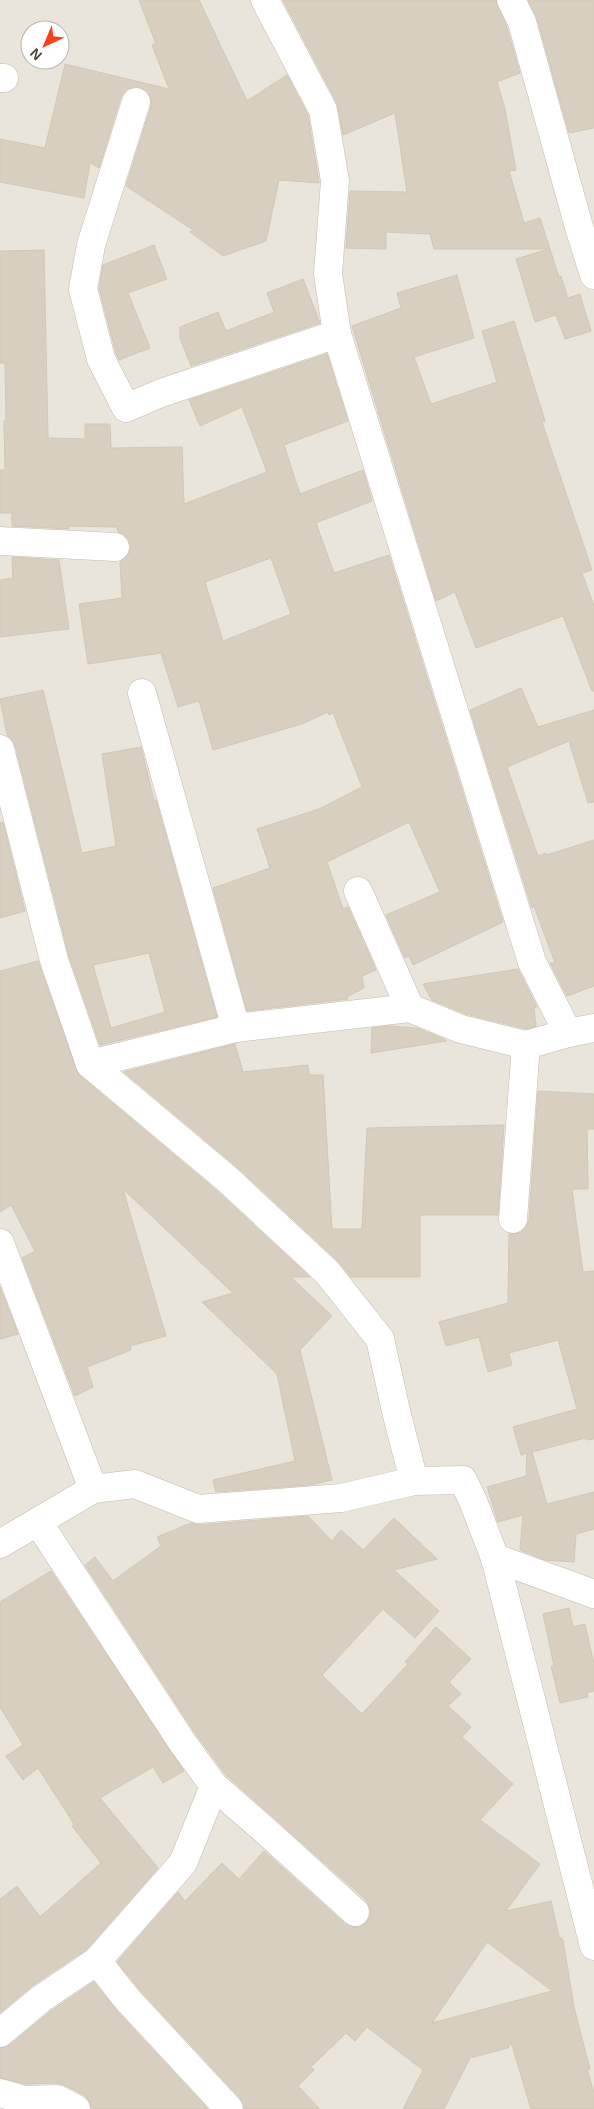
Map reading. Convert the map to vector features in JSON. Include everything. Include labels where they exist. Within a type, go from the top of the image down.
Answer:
[{"type":"street","points":[[90,1064],[236,1028],[410,1008],[461,1029],[526,1045],[581,1031],[532,962],[337,334],[328,274],[335,180],[323,110],[265,0]]},
{"type":"street","points":[[511,0],[522,22],[586,225],[594,275]]},
{"type":"street","points":[[136,102],[91,245],[83,289],[101,359],[126,408],[161,393],[337,334]]},
{"type":"street","points":[[0,541],[115,546]]},
{"type":"street","points":[[142,693],[236,1028]]},
{"type":"street","points":[[0,749],[54,960],[90,1064],[226,1178],[328,1272],[380,1339],[414,1481]]},
{"type":"street","points":[[358,891],[410,1008]]},
{"type":"street","points":[[513,1219],[526,1045]]},
{"type":"street","points":[[0,1243],[93,1489]]},
{"type":"street","points":[[0,1544],[93,1489],[134,1484],[198,1509],[341,1498],[414,1481],[463,1480],[495,1558],[594,1946]]},
{"type":"street","points":[[38,1522],[182,1742],[214,1786],[268,1832],[355,1912]]},
{"type":"street","points":[[495,1558],[594,1594]]},
{"type":"street","points":[[0,2033],[42,1998],[97,1961],[183,1863],[214,1786]]},
{"type":"street","points":[[97,1961],[127,1999],[230,2109]]},
{"type":"street","points":[[0,2093],[24,2100],[57,2099],[76,2109]]},
{"type":"shaded area","points":[[0,0],[594,0],[594,2109],[0,2109]]},
{"type":"building","points":[[139,0],[199,0],[247,101],[287,75],[308,115],[319,183],[279,180],[266,241],[223,256],[190,232],[193,230],[126,186],[151,106],[148,92],[140,87],[126,90],[121,97],[99,168],[90,163],[84,198],[0,182],[0,139],[45,148],[64,70],[70,70],[70,65],[169,89],[152,45],[156,44]]},
{"type":"building","points":[[283,0],[496,0],[507,28],[520,73],[497,82],[505,109],[516,170],[509,171],[524,223],[540,218],[559,277],[561,276],[568,298],[580,294],[591,331],[565,339],[556,315],[535,322],[516,259],[548,249],[434,249],[430,234],[386,232],[386,249],[346,248],[350,191],[407,192],[395,113],[343,135],[337,103]]},
{"type":"building","points":[[528,0],[594,0],[594,128],[569,133],[537,18]]},
{"type":"building","points":[[154,245],[167,279],[128,293],[150,348],[119,360],[99,288],[103,265]]},
{"type":"building","points":[[44,250],[48,438],[85,439],[85,424],[110,424],[111,448],[182,447],[184,504],[267,472],[242,407],[200,426],[189,400],[327,354],[348,421],[284,445],[300,494],[363,470],[372,501],[316,523],[334,573],[389,555],[503,922],[413,965],[409,956],[405,958],[386,915],[440,892],[409,822],[327,862],[343,909],[348,907],[376,970],[362,976],[364,988],[347,997],[348,999],[247,1011],[213,888],[270,868],[257,829],[319,809],[362,787],[333,713],[329,715],[328,712],[302,724],[213,750],[199,701],[178,707],[161,653],[88,664],[79,604],[122,598],[120,562],[128,555],[131,547],[129,540],[124,534],[118,532],[117,527],[69,526],[69,529],[12,526],[12,513],[0,513],[0,470],[5,470],[4,421],[6,421],[5,363],[0,363],[0,251]],"holes":[[[271,558],[291,614],[223,641],[205,582]]]},
{"type":"building","points":[[457,275],[474,338],[414,357],[431,404],[497,382],[482,331],[514,321],[545,421],[542,422],[592,570],[582,573],[594,606],[594,691],[592,691],[563,616],[476,648],[455,592],[436,601],[352,326],[401,308],[397,293]]},
{"type":"building","points":[[303,279],[320,323],[191,366],[180,338],[180,327],[218,312],[226,331],[274,312],[267,293]]},
{"type":"building","points":[[12,557],[59,560],[69,629],[0,637],[0,580],[13,578]]},
{"type":"building","points":[[521,688],[538,727],[594,710],[594,802],[588,803],[569,741],[507,767],[538,856],[546,853],[547,855],[594,840],[594,986],[567,996],[550,963],[555,963],[534,906],[532,908],[470,710]]},
{"type":"building","points":[[43,690],[82,853],[116,846],[102,754],[141,747],[154,800],[156,800],[217,1017],[100,1045],[69,956],[15,745],[7,735],[0,699]],"holes":[[[149,953],[165,1012],[111,1028],[93,965]]]},
{"type":"building","points":[[3,822],[25,911],[0,918],[0,823]]},
{"type":"building","points":[[38,961],[78,1074],[216,1190],[310,1277],[291,1277],[332,1316],[300,1350],[332,1480],[310,1485],[216,1492],[213,1480],[295,1461],[277,1374],[202,1302],[233,1293],[123,1189],[166,1336],[130,1346],[131,1350],[87,1367],[93,1387],[75,1396],[22,1258],[35,1251],[11,1205],[0,1212],[0,971]]},
{"type":"building","points":[[518,969],[537,1007],[534,1008],[536,1026],[526,1029],[466,1014],[432,1000],[423,984]]},
{"type":"building","points":[[388,1026],[417,1028],[446,1041],[371,1053],[372,1028]]},
{"type":"building","points":[[235,1044],[243,1072],[308,1065],[309,1075],[323,1075],[332,1229],[362,1229],[367,1128],[504,1125],[498,1215],[420,1215],[420,1277],[351,1277],[338,1261],[237,1167],[124,1072]]},
{"type":"building","points":[[538,1091],[594,1094],[594,1129],[587,1129],[588,1189],[572,1189],[583,1272],[594,1271],[594,1439],[586,1440],[585,1438],[532,1452],[547,1504],[594,1492],[594,1529],[576,1534],[574,1562],[545,1560],[520,1550],[523,1515],[498,1522],[487,1487],[526,1476],[527,1453],[521,1455],[513,1427],[577,1409],[558,1340],[509,1353],[512,1365],[488,1372],[479,1337],[446,1346],[439,1322],[508,1303],[509,1234],[520,1233],[526,1227],[529,1220]]},
{"type":"building","points":[[0,1287],[18,1334],[0,1339]]},
{"type":"building","points":[[308,1516],[332,1541],[341,1530],[363,1550],[394,1518],[437,1559],[394,1570],[439,1611],[415,1638],[383,1609],[322,1675],[362,1714],[408,1664],[405,1662],[436,1627],[471,1659],[449,1682],[461,1694],[448,1706],[471,1727],[462,1737],[513,1784],[480,1820],[540,1864],[506,1911],[551,1901],[559,1936],[563,1940],[574,2007],[590,2069],[587,2069],[594,2093],[594,2109],[531,2109],[511,2042],[508,2048],[470,2058],[444,2109],[403,2109],[423,2070],[367,2027],[355,2041],[346,2033],[311,2067],[314,2070],[298,2086],[320,2109],[244,2109],[240,2098],[139,1989],[117,1962],[178,1892],[185,1901],[222,1863],[239,1879],[264,1851],[345,1924],[352,1927],[360,1927],[366,1923],[370,1916],[370,1908],[366,1900],[226,1775],[195,1733],[85,1565],[95,1557],[113,1581],[161,1546],[157,1537],[191,1523],[199,1525]],"holes":[[[487,1942],[552,1991],[432,2023]]]},
{"type":"building","points":[[51,1571],[184,1771],[163,1783],[153,1767],[100,1798],[158,1868],[87,1949],[33,1985],[0,2013],[0,1899],[17,1886],[40,1917],[101,1863],[72,1826],[74,1824],[38,1768],[23,1780],[6,1756],[23,1745],[0,1707],[0,1602]]},
{"type":"building","points":[[569,1608],[573,1627],[585,1624],[594,1664],[594,1691],[587,1693],[588,1697],[560,1703],[551,1666],[554,1666],[543,1614]]},
{"type":"building","points":[[94,1982],[116,2010],[208,2109],[92,2109],[84,2095],[64,2085],[57,2083],[26,2084],[0,2078],[0,2048],[10,2045],[51,2011]]}]
